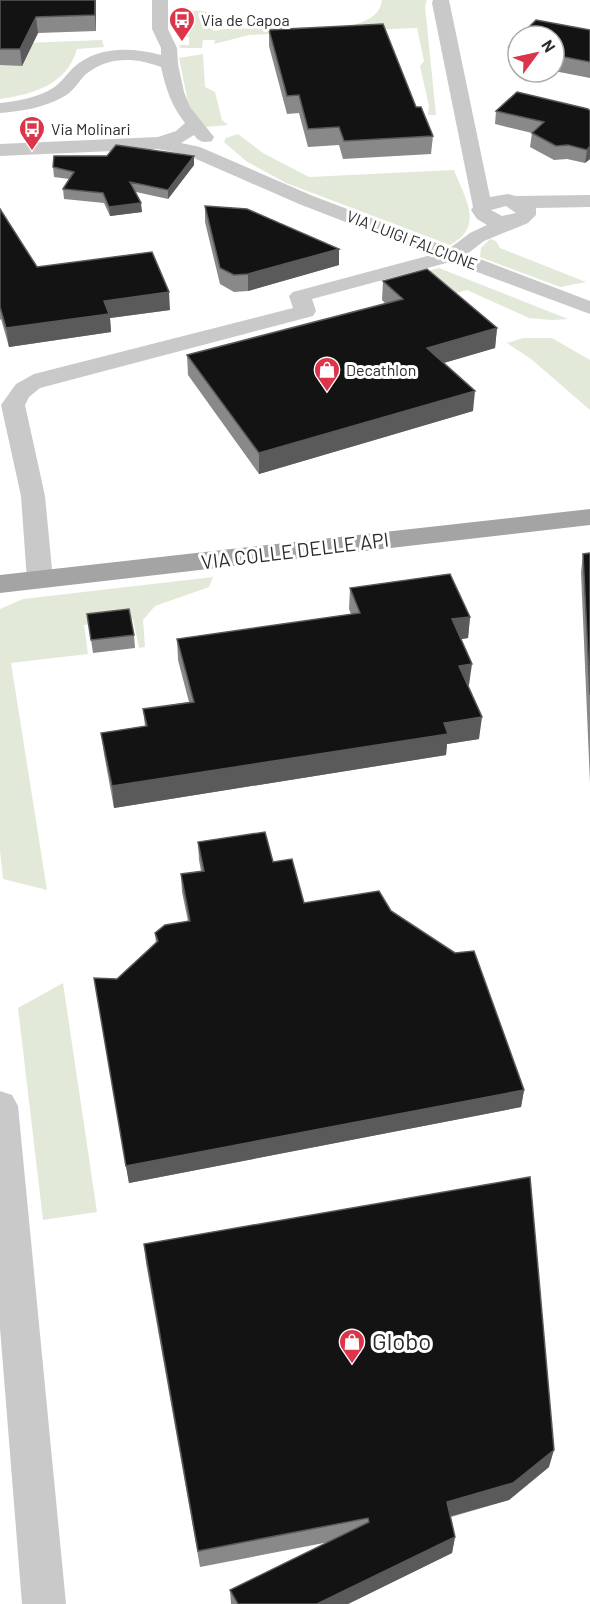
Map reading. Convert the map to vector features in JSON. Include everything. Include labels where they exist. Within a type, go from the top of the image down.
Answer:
[{"type":"main road","name":"VIA COLLE DELLE API","points":[[0,584],[590,517]]},
{"type":"street","name":"VIA LUIGI FALCIONE","points":[[160,0],[160,29],[169,48],[169,64],[175,92],[182,108],[193,124],[237,168]]},
{"type":"street","points":[[441,0],[451,64],[478,181],[478,196],[482,210],[477,237]]},
{"type":"street","points":[[126,54],[146,45],[160,29]]},
{"type":"street","points":[[0,108],[35,102],[51,96],[68,87],[78,72],[88,64],[107,57],[126,54],[147,56],[169,64]]},
{"type":"street","points":[[0,150],[158,143],[180,137],[189,131],[193,124]]},
{"type":"street","name":"VIA LUIGI FALCIONE","points":[[158,143],[193,151],[237,168],[306,200],[590,308]]},
{"type":"street","points":[[478,181],[514,211]]},
{"type":"street","points":[[482,210],[492,201],[514,211]]},
{"type":"street","points":[[40,580],[33,496],[13,405],[17,394],[26,385],[305,310],[300,296],[453,255],[514,211],[590,202]]},
{"type":"street","points":[[0,1106],[44,1604]]},
{"type":"green space","points":[[382,0],[427,0],[425,6],[436,115],[428,115],[429,106],[420,66],[424,61],[417,28],[249,35],[214,44],[215,40],[203,40],[202,48],[180,48],[179,45],[189,45],[189,37],[178,36],[176,16],[192,11],[207,12],[213,31],[350,26],[375,15]]},
{"type":"green space","points":[[102,40],[104,47],[77,49],[65,71],[47,86],[25,94],[0,99],[0,44]]},
{"type":"green space","points":[[203,54],[205,87],[215,92],[222,120],[228,125],[205,127],[189,107],[179,58]]},
{"type":"green space","points":[[238,134],[263,153],[309,177],[454,170],[467,201],[470,221],[467,229],[461,238],[450,245],[286,183],[246,161],[224,142],[226,138]]},
{"type":"green space","points":[[490,239],[496,241],[500,248],[586,282],[560,287],[480,257],[481,248]]},
{"type":"green space","points":[[439,268],[568,319],[529,318],[467,290],[438,298],[424,272]]},
{"type":"green space","points":[[523,338],[552,338],[590,360],[590,410],[531,359],[507,343]]},
{"type":"green space","points":[[213,577],[209,587],[155,606],[143,620],[145,647],[139,648],[133,619],[84,625],[88,654],[11,663],[47,890],[3,879],[0,851],[0,609],[23,599]]},
{"type":"green space","points":[[63,983],[97,1212],[43,1220],[18,1008]]},
{"type":"building","points":[[0,0],[95,0],[95,15],[36,17],[20,49],[0,49]]},
{"type":"building","points":[[536,20],[558,24],[532,24]]},
{"type":"building","points":[[383,24],[416,107],[421,107],[433,136],[344,141],[339,127],[308,129],[299,95],[287,96],[269,30]]},
{"type":"building","points":[[566,26],[590,30],[590,62],[566,57]]},
{"type":"building","points":[[517,92],[588,109],[590,111],[590,146],[587,150],[568,145],[556,146],[532,133],[544,122],[496,111]]},
{"type":"building","points":[[116,145],[194,156],[168,190],[130,182],[141,203],[109,207],[103,193],[63,189],[74,172],[53,167],[54,156],[107,156]]},
{"type":"building","points":[[205,206],[247,209],[339,249],[248,274],[234,275],[220,268]]},
{"type":"building","points":[[0,209],[37,267],[152,252],[169,292],[104,301],[109,314],[6,328],[0,307]]},
{"type":"building","name":"Decathlon","points":[[427,269],[497,328],[427,348],[475,391],[259,453],[187,355],[403,299],[383,281]]},
{"type":"building","points":[[590,553],[590,695],[583,554]]},
{"type":"building","points":[[450,574],[470,617],[452,619],[472,664],[459,666],[482,717],[444,723],[448,734],[112,786],[101,733],[147,726],[143,709],[194,702],[177,639],[360,613],[350,588]]},
{"type":"building","points":[[129,609],[134,635],[91,640],[87,614]]},
{"type":"building","points":[[265,832],[273,862],[292,859],[304,903],[379,891],[391,911],[455,953],[474,951],[524,1090],[126,1166],[94,978],[117,979],[158,941],[155,933],[165,925],[190,921],[181,874],[204,871],[198,842]]},
{"type":"building","name":"Globo","points":[[530,1177],[554,1450],[513,1483],[447,1502],[455,1537],[317,1604],[238,1604],[230,1590],[369,1522],[368,1518],[198,1551],[144,1244]]},
{"type":"place","name":"Via de Capoa","points":[[182,43]]},
{"type":"place","name":"Via Molinari","points":[[32,152]]},
{"type":"place","name":"Decathlon","points":[[327,393]]},
{"type":"place","name":"Globo","points":[[352,1365]]}]
